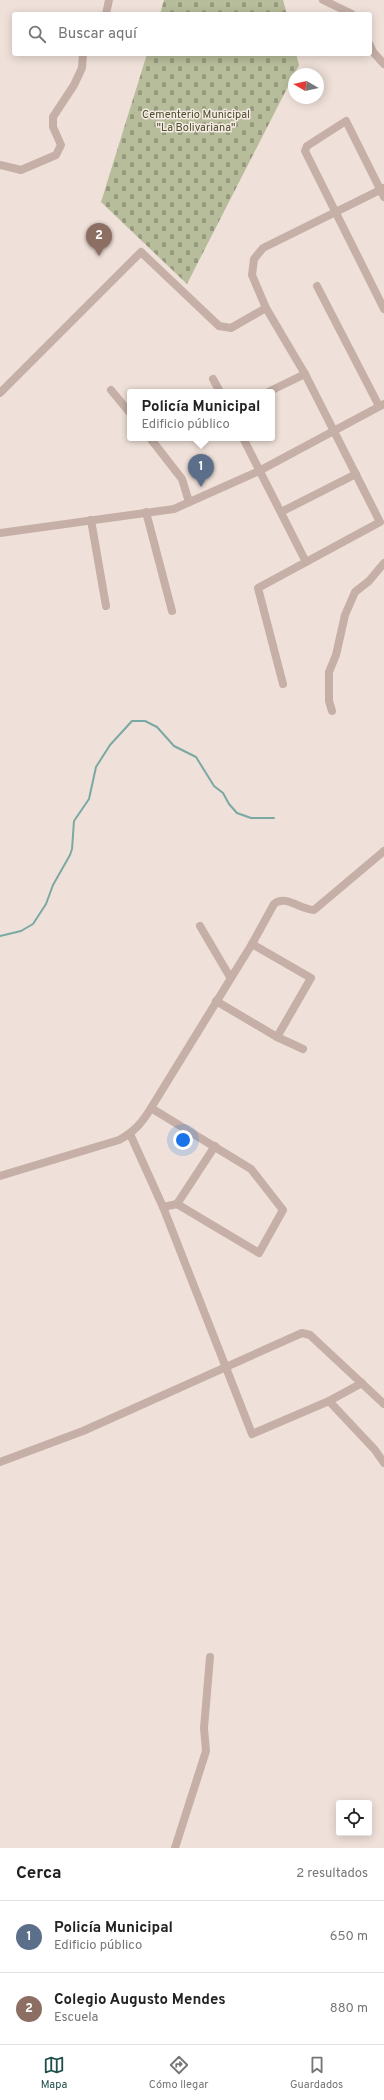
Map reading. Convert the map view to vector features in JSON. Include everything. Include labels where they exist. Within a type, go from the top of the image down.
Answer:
[{"type":"street","points":[[106,12],[109,0]]},
{"type":"street","points":[[323,0],[348,12]]},
{"type":"street","points":[[372,50],[384,64]]},
{"type":"street","points":[[0,165],[21,170],[56,155],[61,145],[53,127],[53,117],[74,85],[82,68],[83,56]]},
{"type":"street","points":[[283,684],[258,588],[306,562],[383,524],[305,374],[266,308],[252,275],[254,259],[263,248],[334,213],[383,192],[346,121],[312,142],[307,146],[305,151],[334,213],[384,309]]},
{"type":"street","points":[[0,393],[141,252],[219,326],[231,328],[266,308]]},
{"type":"street","points":[[0,533],[174,509],[259,471],[382,405],[317,286]]},
{"type":"street","points":[[274,389],[305,374]]},
{"type":"street","points":[[213,379],[218,389]]},
{"type":"street","points":[[111,390],[127,409]]},
{"type":"street","points":[[152,441],[182,479],[189,502]]},
{"type":"street","points":[[244,441],[306,562]]},
{"type":"street","points":[[281,512],[356,474]]},
{"type":"street","points":[[146,512],[172,610]]},
{"type":"street","points":[[91,520],[106,606]]},
{"type":"street","points":[[332,711],[329,701],[329,672],[336,655],[345,615],[355,592],[369,581],[384,563]]},
{"type":"street","points":[[0,1176],[119,1140],[130,1134],[139,1126],[151,1108],[277,901],[284,899],[306,910],[314,910],[384,851]]},
{"type":"street","points":[[200,926],[230,977]]},
{"type":"street","points":[[252,944],[311,978],[277,1037]]},
{"type":"street","points":[[216,1002],[277,1037],[303,1049]]},
{"type":"street","points":[[151,1108],[251,1169],[283,1210],[259,1253],[177,1204],[163,1207]]},
{"type":"street","points":[[130,1134],[163,1207],[252,1434],[329,1401],[362,1383]]},
{"type":"street","points":[[177,1204],[215,1146]]},
{"type":"street","points":[[0,1462],[83,1431],[302,1333],[310,1335],[384,1404]]},
{"type":"street","points":[[329,1401],[375,1450],[384,1463]]},
{"type":"street","points":[[175,1848],[206,1751],[204,1728],[210,1657]]},
{"type":"green space","points":[[164,0],[283,0],[286,12],[161,12]]},
{"type":"green space","name":"Cementerio Municipal \"La Bolivariana\"","points":[[146,56],[297,56],[299,65],[297,68],[288,68],[288,87],[187,284],[101,202]]},
{"type":"waterway","points":[[0,936],[21,931],[33,924],[46,904],[53,885],[70,855],[72,849],[74,821],[89,799],[96,767],[110,745],[132,721],[145,721],[157,727],[174,746],[196,757],[214,786],[223,793],[229,804],[237,813],[251,818],[274,818]]},
{"type":"place","name":"Colegio Augusto Mendes","points":[[99,256]]},
{"type":"place","name":"Policía Municipal","points":[[201,487]]}]
